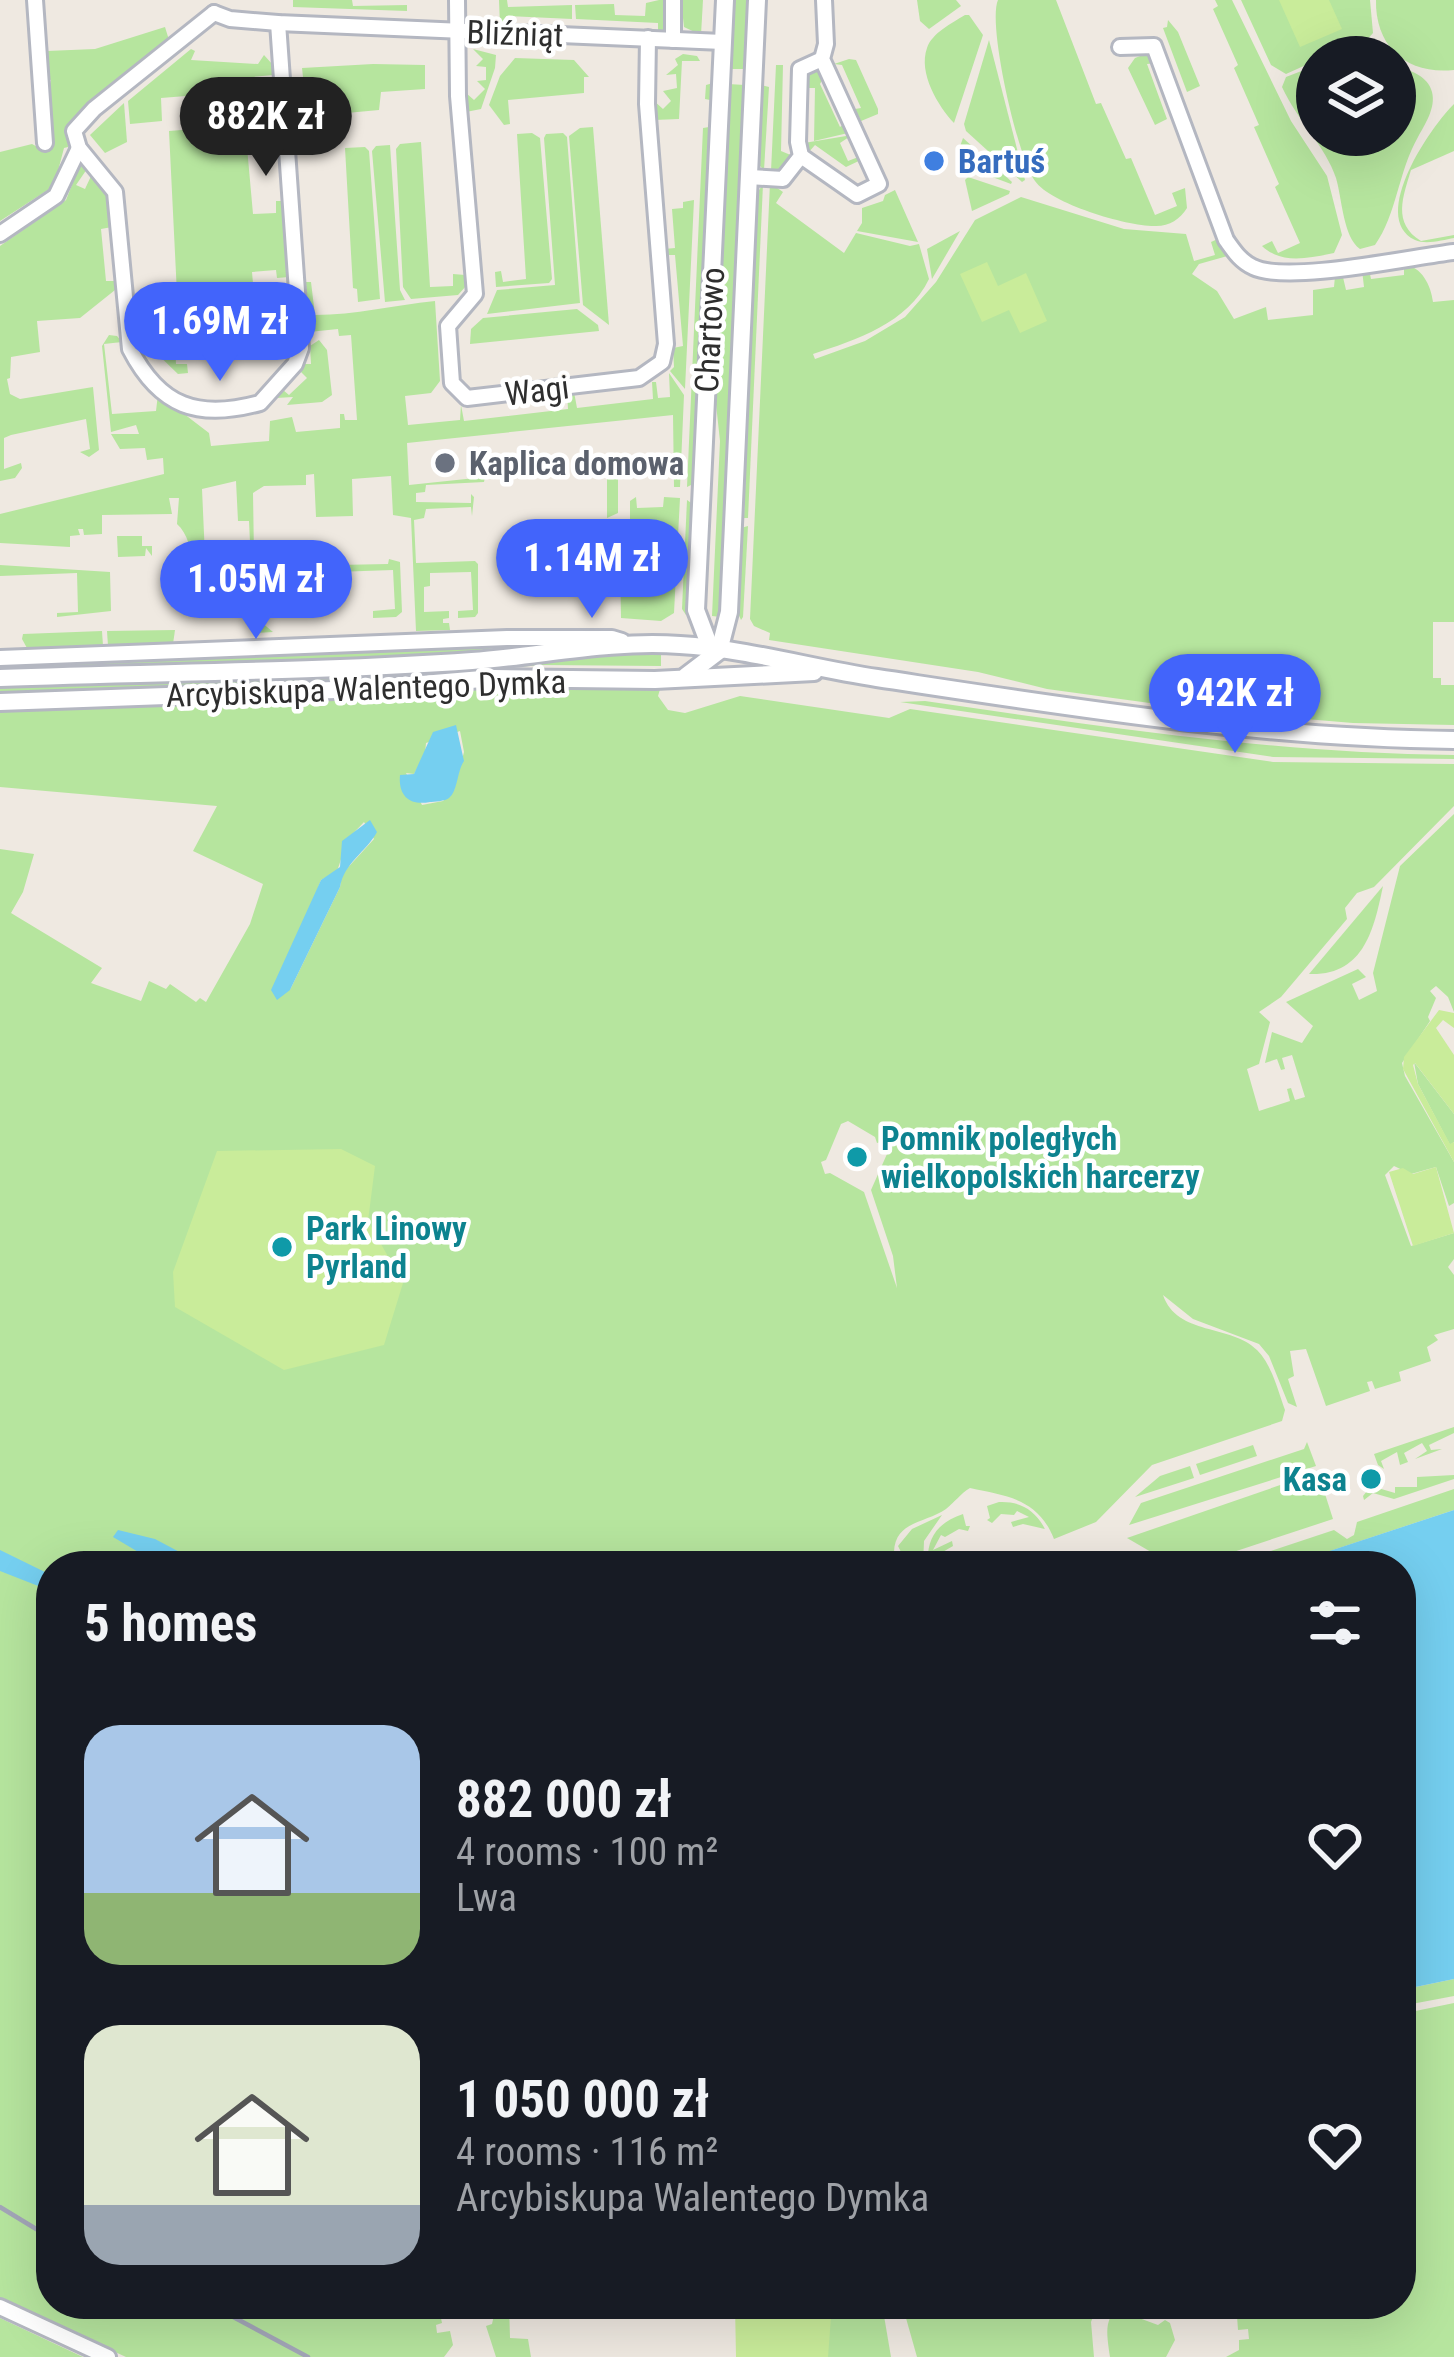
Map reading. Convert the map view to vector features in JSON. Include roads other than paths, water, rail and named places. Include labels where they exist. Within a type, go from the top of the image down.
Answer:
[{"type":"street","points":[[34,0],[45,143]]},
{"type":"street","points":[[457,0],[457,31]]},
{"type":"street","points":[[673,0],[673,40]]},
{"type":"street","name":"Chartowo","points":[[724,0],[696,610],[714,650],[733,676]]},
{"type":"street","name":"Chartowo","points":[[714,650],[729,612],[757,0]]},
{"type":"street","points":[[822,59],[800,69],[801,156],[857,195],[879,184],[822,59],[824,0]]},
{"type":"street","name":"Bliźniąt","points":[[0,234],[56,196],[77,146],[74,131],[94,109],[214,6],[230,19],[278,23],[723,42]]},
{"type":"street","points":[[77,146],[115,192],[130,349],[140,368],[185,408],[198,411],[260,404],[295,364],[302,330],[278,23]]},
{"type":"street","name":"Wagi","points":[[457,31],[475,294],[448,326],[452,383],[467,398],[639,378],[662,362],[666,344],[646,104],[648,38]]},
{"type":"street","points":[[1120,47],[1154,46],[1226,240],[1251,267],[1285,274],[1454,252]]},
{"type":"street","points":[[749,177],[783,179],[801,156]]},
{"type":"street","points":[[674,644],[696,610]]},
{"type":"street","points":[[729,612],[744,638],[775,656]]},
{"type":"street","points":[[0,658],[507,638],[612,638],[633,645]]},
{"type":"street","name":"Arcybiskupa Walentego Dymka","points":[[0,677],[472,661],[674,644],[775,656],[825,670]]},
{"type":"street","points":[[680,679],[714,650]]},
{"type":"street","points":[[825,670],[1183,724],[1334,737],[1454,740]]},
{"type":"street","name":"Arcybiskupa Walentego Dymka","points":[[0,702],[362,689],[494,679],[680,679],[825,670]]},
{"type":"street","points":[[0,2307],[108,2357]]},
{"type":"water","points":[[456,725],[464,761],[452,795],[439,801],[411,801],[403,794],[400,775],[414,774],[433,732]]},
{"type":"water","points":[[370,820],[377,832],[346,871],[290,990],[277,1000],[271,990],[321,880],[340,867],[342,841]]},
{"type":"water","points":[[1454,1510],[1454,1979],[1416,1987],[1416,1551],[1330,1551]]},
{"type":"water","points":[[118,1530],[155,1539],[178,1551],[137,1551],[113,1537]]},
{"type":"water","points":[[0,1550],[36,1568],[36,1585],[0,1571]]},
{"type":"railway","points":[[0,2207],[36,2229]]},
{"type":"railway","points":[[237,2319],[308,2357]]},
{"type":"place","name":"Bartuś","points":[[934,161]]},
{"type":"place","name":"Kaplica domowa","points":[[445,463]]},
{"type":"place","name":"Pomnik poległych wielkopolskich harcerzy","points":[[857,1157]]},
{"type":"place","name":"Park Linowy Pyrland","points":[[282,1247]]},
{"type":"place","name":"Kasa","points":[[1371,1479]]}]
